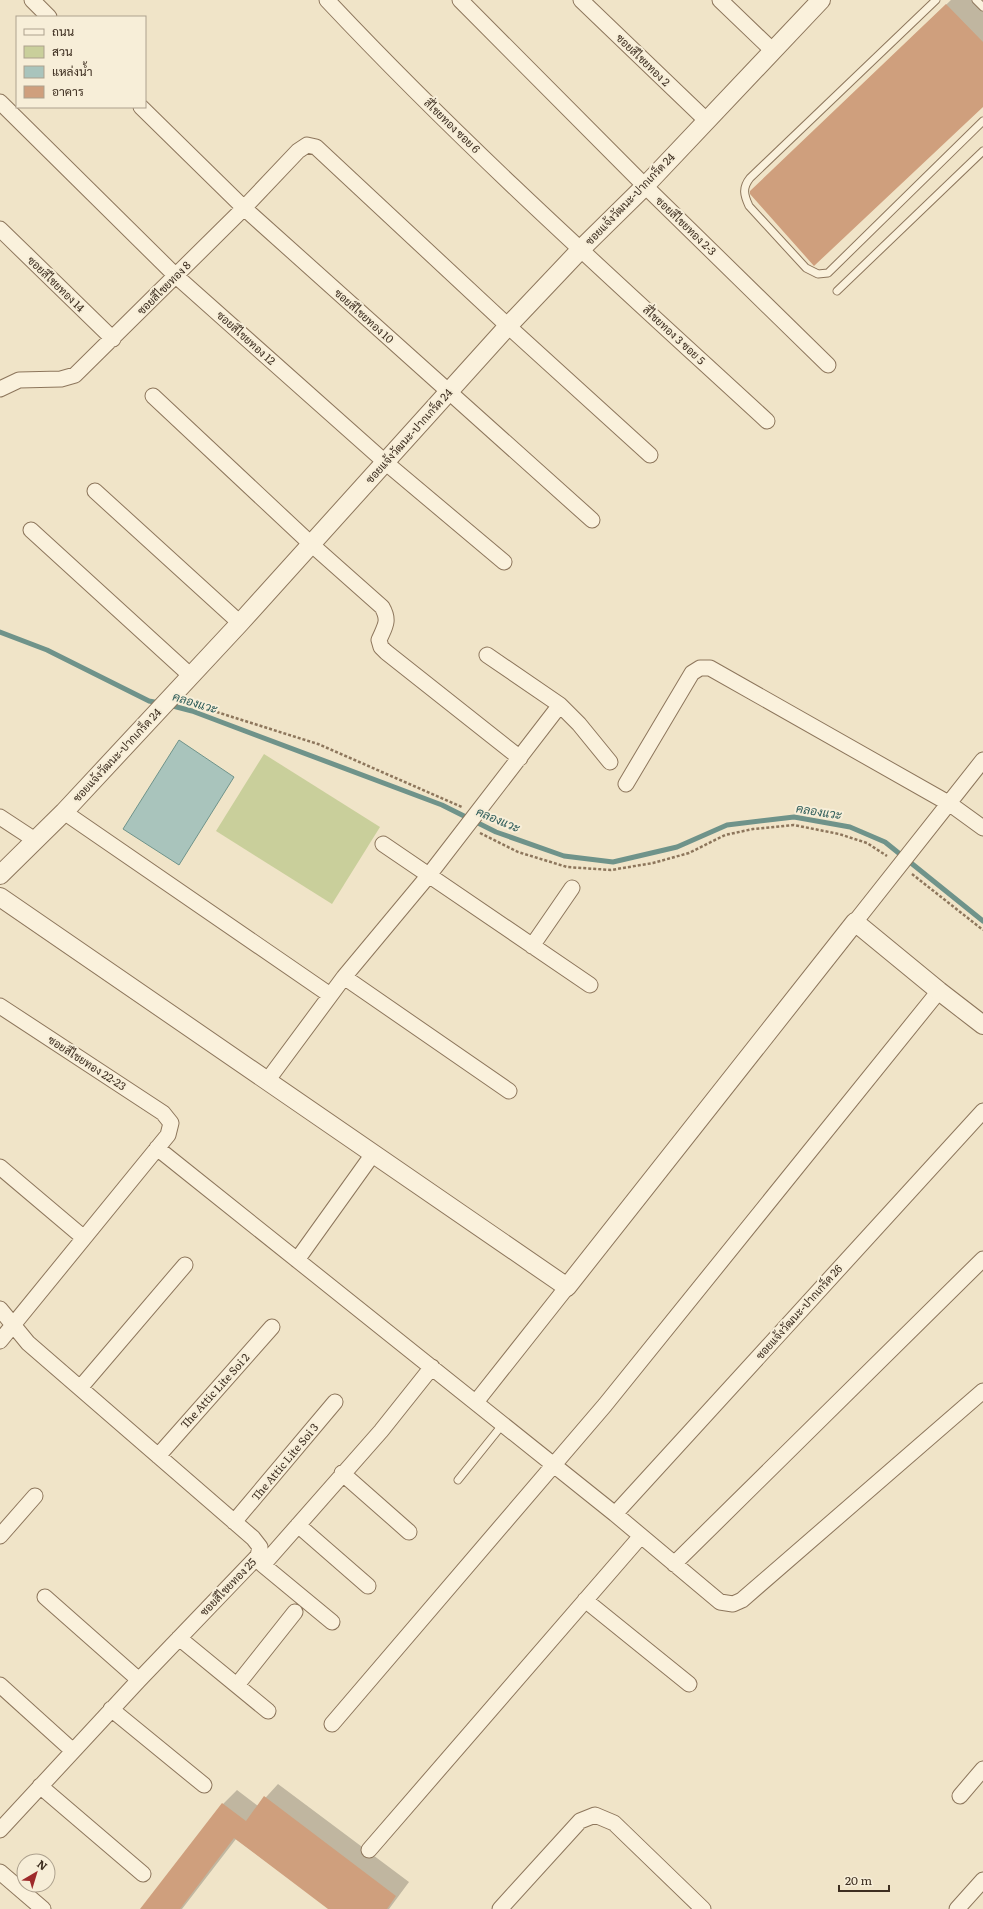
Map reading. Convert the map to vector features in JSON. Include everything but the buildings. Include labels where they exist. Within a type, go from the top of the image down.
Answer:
[{"type":"street","points":[[32,0],[48,16]]},
{"type":"street","name":"สี่ไชยทอง ซอย 6","points":[[327,0],[376,52],[581,250]]},
{"type":"street","name":"ซอยสีไชยทอง 2-3","points":[[460,0],[645,186],[828,365]]},
{"type":"street","name":"ซอยสีไชยทอง 2","points":[[581,0],[706,120]]},
{"type":"street","points":[[720,0],[772,50]]},
{"type":"street","name":"ซอยแจ้งวัฒนะ-ปากเกร็ด 24","points":[[0,875],[64,812],[191,676],[508,326],[645,186],[772,50],[821,0]]},
{"type":"street","name":"ซอยสีไชยทอง 12","points":[[0,102],[176,276],[385,462],[504,562]]},
{"type":"street","name":"ซอยสีไชยทอง 10","points":[[142,108],[244,208],[592,520]]},
{"type":"street","name":"ซอยสีไชยทอง 8","points":[[0,389],[19,380],[61,379],[75,375],[244,208],[298,151],[307,145],[316,147],[508,326]]},
{"type":"street","name":"ซอยสีไชยทอง 14","points":[[0,229],[113,339]]},
{"type":"street","name":"สี่ไชยทอง 3 ซอย 5","points":[[581,250],[767,421]]},
{"type":"street","points":[[508,326],[650,455]]},
{"type":"street","points":[[153,396],[311,544],[382,607],[387,616],[379,640],[381,647],[386,652],[520,758]]},
{"type":"street","points":[[95,491],[240,623]]},
{"type":"street","points":[[31,530],[191,676]]},
{"type":"street","points":[[488,654],[560,705],[579,724],[610,762]]},
{"type":"street","points":[[626,784],[692,673],[700,668],[710,668],[950,804],[983,828]]},
{"type":"street","points":[[267,1081],[344,977],[429,875],[560,705]]},
{"type":"street","points":[[476,1402],[950,804],[983,760]]},
{"type":"street","points":[[64,812],[330,995]]},
{"type":"street","points":[[0,817],[35,840]]},
{"type":"street","points":[[383,844],[590,984]]},
{"type":"street","points":[[532,946],[572,888]]},
{"type":"street","points":[[0,897],[567,1287]]},
{"type":"street","points":[[855,922],[938,991],[983,1025]]},
{"type":"street","points":[[344,977],[509,1091]]},
{"type":"street","points":[[332,1724],[605,1405],[938,991]]},
{"type":"street","name":"ซอยสีไชยทอง 22-23","points":[[0,1006],[163,1113],[171,1123],[168,1134],[157,1148]]},
{"type":"street","name":"ซอยแจ้งวัฒนะ-ปากเกร็ด 26","points":[[615,1514],[983,1111]]},
{"type":"street","points":[[0,1341],[157,1148],[553,1464],[720,1602],[733,1604],[742,1600],[983,1391]]},
{"type":"street","points":[[297,1260],[373,1154]]},
{"type":"street","points":[[0,1167],[84,1238]]},
{"type":"street","points":[[674,1564],[983,1259]]},
{"type":"street","points":[[80,1388],[185,1265]]},
{"type":"street","name":"ซอยสีไชยทอง 25","points":[[0,1309],[28,1343],[253,1538],[260,1547],[258,1556],[111,1709],[0,1830]]},
{"type":"street","name":"The Attic Lite Soi 2","points":[[158,1456],[272,1327]]},
{"type":"street","points":[[332,1622],[263,1565],[342,1473],[381,1431],[432,1367]]},
{"type":"street","name":"The Attic Lite Soi 3","points":[[234,1522],[336,1402]]},
{"type":"street","points":[[342,1473],[409,1532]]},
{"type":"street","points":[[0,1536],[36,1496]]},
{"type":"street","points":[[298,1525],[368,1586]]},
{"type":"street","points":[[369,1850],[641,1536]]},
{"type":"street","points":[[45,1597],[139,1680]]},
{"type":"street","points":[[585,1600],[689,1684]]},
{"type":"street","points":[[236,1685],[295,1612]]},
{"type":"street","points":[[179,1638],[268,1711]]},
{"type":"street","points":[[0,1685],[73,1751]]},
{"type":"street","points":[[111,1709],[204,1785]]},
{"type":"street","points":[[960,1796],[983,1769]]},
{"type":"street","points":[[40,1786],[143,1874]]},
{"type":"street","points":[[500,1909],[580,1821],[595,1816],[614,1823],[703,1909]]},
{"type":"street","points":[[0,1872],[43,1909]]},
{"type":"street","points":[[957,1909],[983,1880]]},
{"type":"lane","points":[[936,0],[750,178],[744,185],[744,196],[749,206],[806,268],[818,274],[828,273],[983,121]]},
{"type":"lane","points":[[976,0],[983,7]]},
{"type":"lane","points":[[837,291],[983,151]]},
{"type":"lane","points":[[458,1480],[503,1424]]},
{"type":"path","points":[[164,704],[318,744],[477,813]]},
{"type":"path","points":[[467,826],[518,852],[567,867],[611,870],[653,863],[689,853],[725,835],[753,828],[794,825],[839,834],[867,843],[901,865],[983,930]]},
{"type":"green space","points":[[264,754],[380,827],[332,904],[216,831]]},
{"type":"water","points":[[179,740],[234,777],[179,865],[123,829]]},
{"type":"waterway","name":"คลองแวะ","points":[[0,632],[47,650],[149,701],[159,703]]},
{"type":"waterway","name":"คลองแวะ","points":[[169,705],[192,711],[442,805],[496,832],[564,856],[613,862],[677,847],[727,825],[794,817],[850,827],[885,842],[983,921]]}]
